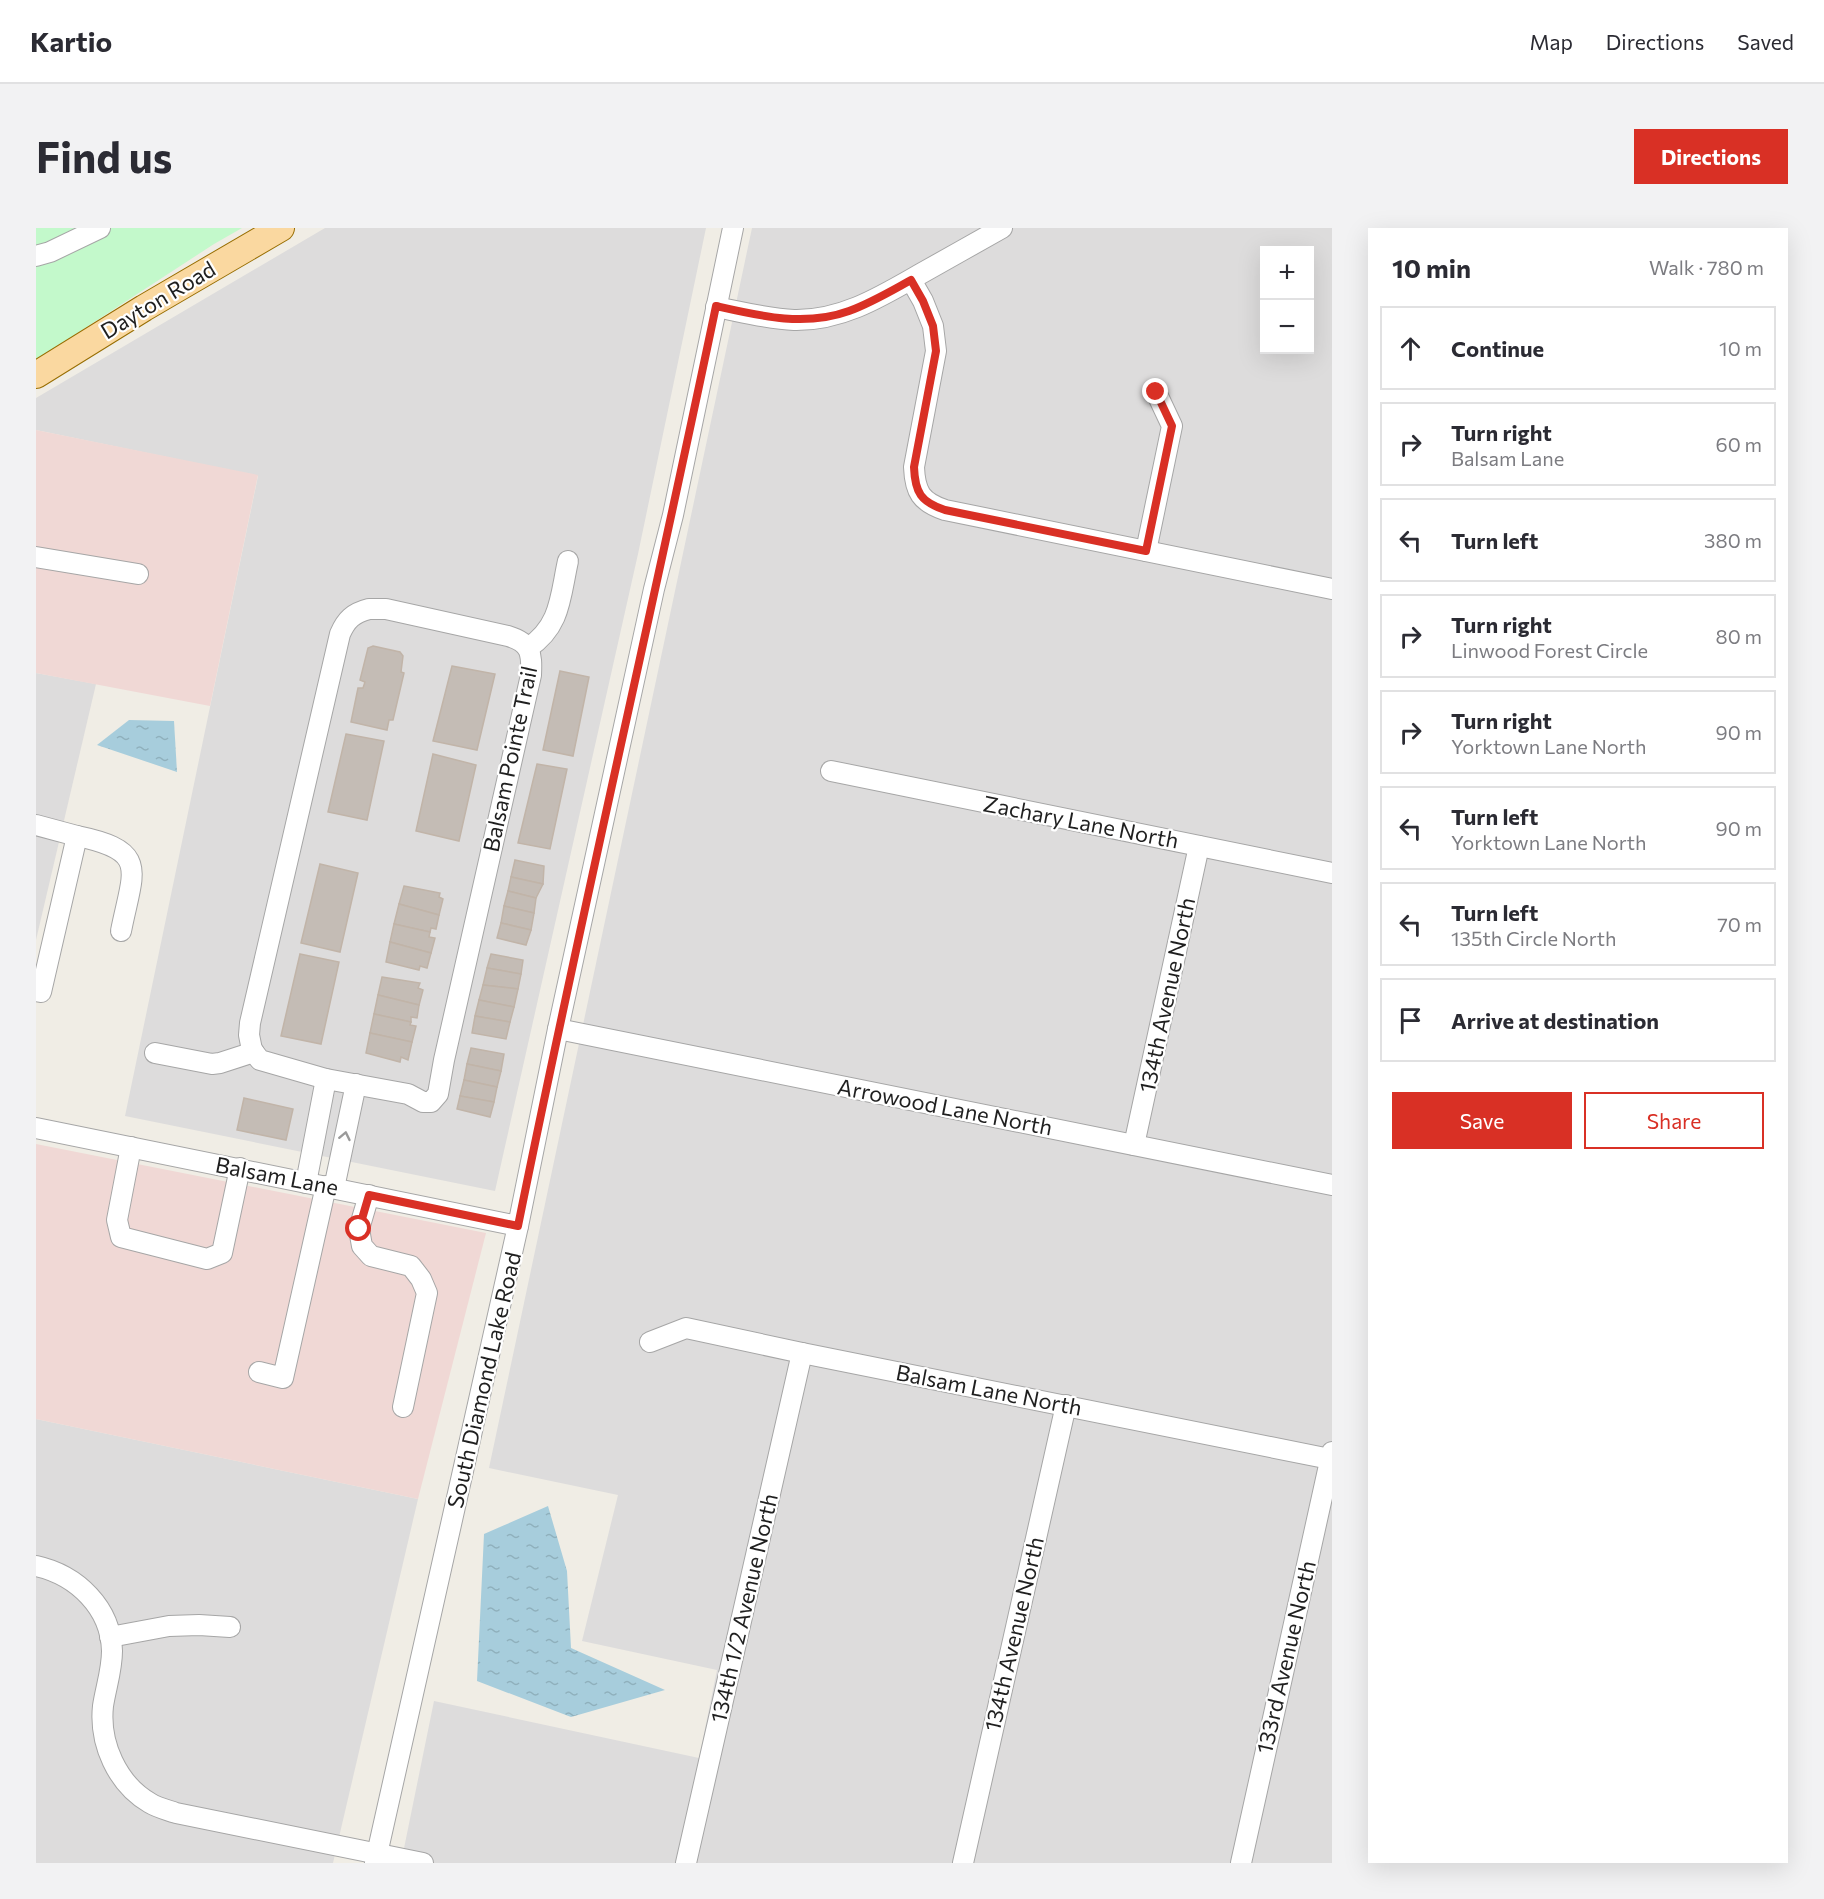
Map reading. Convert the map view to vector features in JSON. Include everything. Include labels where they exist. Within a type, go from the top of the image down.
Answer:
[{"type":"main road","name":"Dayton Road","points":[[36,375],[144,308],[252,235],[281,228]]},
{"type":"street","points":[[36,255],[50,252],[100,228]]},
{"type":"street","name":"South Diamond Lake Road","points":[[376,1858],[518,1226],[558,1029],[654,589],[673,515],[733,228]]},
{"type":"street","points":[[716,306],[767,317],[794,320],[822,318],[856,308],[911,280],[1002,228]]},
{"type":"street","points":[[911,280],[933,326],[936,351],[914,467],[915,483],[921,497],[932,506],[1332,589]]},
{"type":"street","points":[[1146,551],[1172,426],[1156,392]]},
{"type":"street","points":[[36,557],[138,574]]},
{"type":"street","points":[[528,648],[544,636],[554,621],[568,561]]},
{"type":"street","name":"Balsam Pointe Trail","points":[[386,609],[508,636],[518,639],[528,648],[531,657],[531,675],[438,1094],[431,1102],[423,1102],[408,1094],[326,1079],[260,1059],[254,1052],[249,1035],[249,1023],[340,634],[345,624],[363,610],[386,609]]},
{"type":"street","name":"Zachary Lane North","points":[[831,771],[1332,873]]},
{"type":"street","points":[[36,825],[103,841],[118,848],[129,859],[133,870],[121,931]]},
{"type":"street","points":[[36,991],[41,992],[77,836]]},
{"type":"street","name":"134th Avenue North","points":[[1134,1144],[1199,846]]},
{"type":"street","name":"Arrowood Lane North","points":[[558,1029],[1332,1185]]},
{"type":"street","points":[[155,1053],[212,1064],[254,1052]]},
{"type":"street","points":[[306,1183],[326,1079]]},
{"type":"street","points":[[259,1372],[283,1378],[356,1084]]},
{"type":"street","name":"Balsam Lane","points":[[36,1128],[518,1226]]},
{"type":"street","points":[[131,1147],[117,1220],[121,1237],[207,1259],[222,1253],[240,1168]]},
{"type":"street","points":[[369,1195],[359,1229],[362,1246],[371,1256],[411,1266],[421,1279],[427,1293],[403,1407]]},
{"type":"street","name":"Balsam Lane North","points":[[650,1342],[686,1328],[1066,1405],[1331,1455]]},
{"type":"street","name":"134th 1/2 Avenue North","points":[[686,1863],[802,1353]]},
{"type":"street","name":"134th Avenue North","points":[[963,1863],[1066,1405]]},
{"type":"street","name":"133rd Avenue North","points":[[1240,1863],[1331,1455]]},
{"type":"street","points":[[36,1566],[64,1575],[84,1588],[98,1607],[108,1627],[112,1650],[103,1706],[102,1730],[108,1754],[120,1774],[136,1792],[151,1804],[176,1813],[376,1858],[423,1863]]},
{"type":"street","points":[[110,1637],[169,1626],[230,1627]]},
{"type":"shaded area","points":[[325,228],[706,228],[638,554],[495,1191],[125,1116],[258,476],[36,430],[36,398]]},
{"type":"shaded area","points":[[752,228],[1332,228],[1332,1863],[401,1863],[434,1701],[699,1758],[717,1670],[582,1641],[618,1495],[489,1468]]},
{"type":"shaded area","points":[[36,430],[258,475],[210,706],[36,673]]},
{"type":"shaded area","points":[[36,673],[96,684],[36,940]]},
{"type":"shaded area","points":[[36,1144],[486,1233],[418,1499],[36,1419]]},
{"type":"shaded area","points":[[36,1419],[418,1499],[333,1863],[36,1863]]},
{"type":"green space","points":[[36,228],[242,228],[36,360]]},
{"type":"water","points":[[129,720],[174,721],[177,772],[97,745]]},
{"type":"water","points":[[548,1506],[567,1571],[571,1648],[665,1690],[571,1717],[477,1681],[484,1534]]},
{"type":"building","points":[[373,646],[400,652],[403,656],[401,672],[404,673],[393,720],[389,720],[387,730],[351,722],[358,688],[363,688],[365,682],[360,680],[368,648]]},
{"type":"building","points":[[452,666],[495,674],[477,750],[433,741]]},
{"type":"building","points":[[560,671],[589,677],[573,756],[543,750]]},
{"type":"building","points":[[346,734],[384,741],[367,820],[328,812]]},
{"type":"building","points":[[433,754],[476,765],[459,841],[416,831]]},
{"type":"building","points":[[537,764],[567,769],[550,849],[518,843]]},
{"type":"building","points":[[515,860],[544,866],[543,884],[511,877]]},
{"type":"building","points":[[320,864],[358,873],[340,952],[301,943]]},
{"type":"building","points":[[511,877],[543,884],[536,898],[508,891]]},
{"type":"building","points":[[404,886],[440,893],[439,897],[443,899],[439,915],[399,904]]},
{"type":"building","points":[[508,891],[536,898],[534,913],[504,906]]},
{"type":"building","points":[[399,904],[439,915],[436,929],[431,928],[430,932],[394,924]]},
{"type":"building","points":[[504,906],[534,913],[531,930],[501,923]]},
{"type":"building","points":[[501,923],[531,930],[526,945],[497,938]]},
{"type":"building","points":[[394,924],[430,932],[429,937],[435,938],[431,953],[390,942]]},
{"type":"building","points":[[390,942],[431,953],[427,968],[420,966],[419,970],[386,962]]},
{"type":"building","points":[[300,954],[339,962],[321,1044],[281,1036]]},
{"type":"building","points":[[491,954],[523,960],[521,974],[487,968]]},
{"type":"building","points":[[487,968],[521,974],[518,989],[483,985]]},
{"type":"building","points":[[382,977],[420,983],[418,988],[423,990],[419,1005],[378,995]]},
{"type":"building","points":[[483,985],[518,989],[514,1007],[479,1000]]},
{"type":"building","points":[[378,995],[419,1005],[417,1018],[411,1017],[411,1022],[374,1014]]},
{"type":"building","points":[[479,1000],[514,1007],[510,1022],[475,1016]]},
{"type":"building","points":[[374,1014],[411,1022],[410,1025],[416,1026],[412,1042],[370,1033]]},
{"type":"building","points":[[475,1016],[510,1022],[506,1039],[472,1033]]},
{"type":"building","points":[[370,1033],[412,1042],[408,1060],[401,1057],[400,1062],[366,1053]]},
{"type":"building","points":[[471,1048],[504,1054],[501,1071],[467,1064]]},
{"type":"building","points":[[467,1064],[501,1071],[497,1087],[464,1080]]},
{"type":"building","points":[[464,1080],[497,1087],[494,1102],[460,1096]]},
{"type":"building","points":[[460,1096],[494,1102],[490,1117],[457,1109]]},
{"type":"building","points":[[244,1098],[293,1109],[286,1140],[237,1130]]},
{"type":"route","points":[[359,1229],[369,1195],[518,1226],[558,1029],[654,589],[673,515],[716,306],[767,317],[794,320],[822,318],[848,312],[911,280],[933,326],[936,351],[914,467],[915,483],[921,497],[932,506],[945,510],[1146,551],[1172,426],[1156,392]]}]
